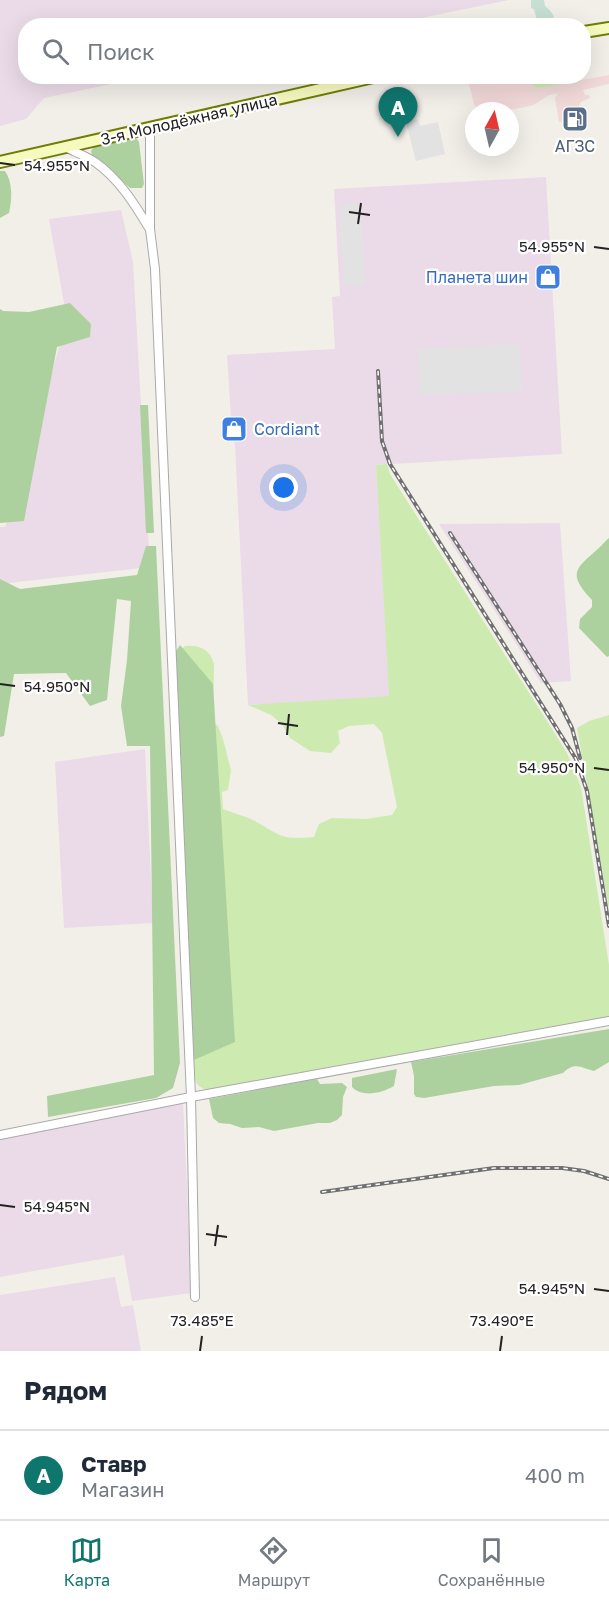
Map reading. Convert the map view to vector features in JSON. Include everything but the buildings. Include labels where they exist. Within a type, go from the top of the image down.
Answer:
[{"type":"main road","points":[[591,31],[609,28]]},
{"type":"main road","name":"3-я Молодёжная улица","points":[[0,162],[343,84]]},
{"type":"street","points":[[150,128],[150,229],[155,281],[191,1097],[195,1297]]},
{"type":"street","points":[[65,147],[94,161],[117,182],[134,202],[150,229]]},
{"type":"street","points":[[0,1134],[609,1021]]},
{"type":"shaded area","points":[[0,0],[509,0],[421,18],[18,18],[18,84],[111,84],[44,98],[26,119],[0,126]]},
{"type":"shaded area","points":[[609,75],[609,84],[583,90],[590,98],[579,105],[583,125],[569,127],[568,121],[559,122],[555,98],[558,93],[547,96],[534,105],[519,108],[519,102],[473,102],[469,84],[535,84],[538,88],[560,84],[591,84],[591,78]]},
{"type":"shaded area","points":[[418,119],[420,126],[438,122],[445,154],[416,161],[406,122]]},
{"type":"shaded area","points":[[546,177],[562,454],[376,465],[390,697],[248,705],[235,446],[232,434],[227,355],[335,349],[332,297],[340,296],[334,189]]},
{"type":"shaded area","points":[[360,204],[366,286],[344,286],[339,206]]},
{"type":"shaded area","points":[[121,210],[133,262],[150,567],[0,584],[0,527],[5,527],[19,486],[60,344],[54,343],[64,303],[49,219]]},
{"type":"shaded area","points":[[519,344],[522,391],[420,395],[418,349]]},
{"type":"shaded area","points":[[560,523],[571,681],[541,683],[439,524]]},
{"type":"shaded area","points":[[145,749],[153,923],[64,928],[55,762]]},
{"type":"shaded area","points":[[175,1102],[183,1103],[192,1293],[132,1301],[124,1255],[0,1277],[0,1139]]},
{"type":"shaded area","points":[[115,1277],[121,1307],[133,1305],[141,1351],[0,1351],[0,1295]]},
{"type":"green space","points":[[531,0],[544,0],[545,6],[553,18],[536,18],[534,9],[531,8]]},
{"type":"green space","points":[[532,84],[561,84],[538,88]]},
{"type":"green space","points":[[128,137],[136,138],[139,142],[144,184],[142,188],[130,188],[92,155],[91,151],[95,145]]},
{"type":"green space","points":[[0,171],[5,171],[8,175],[11,197],[9,213],[0,218]]},
{"type":"green space","points":[[70,303],[91,324],[90,337],[57,347],[24,521],[0,523],[0,309],[29,312]]},
{"type":"green space","points":[[140,405],[148,405],[154,533],[146,533]]},
{"type":"green space","points":[[387,464],[390,474],[567,753],[581,787],[609,965],[609,1018],[209,1090],[201,1088],[194,1077],[174,661],[185,646],[190,646],[200,647],[207,651],[214,664],[213,722],[218,726],[223,739],[231,770],[228,790],[222,792],[223,809],[251,819],[282,836],[295,838],[314,837],[319,824],[332,818],[366,819],[392,815],[397,807],[382,733],[374,724],[349,726],[338,731],[340,743],[331,753],[310,751],[290,738],[282,724],[271,715],[248,705],[389,696],[376,465]]},
{"type":"green space","points":[[609,538],[609,656],[607,657],[579,628],[580,619],[592,607],[592,600],[579,583],[577,572],[584,561]]},
{"type":"green space","points":[[146,546],[156,546],[180,1063],[173,1088],[156,1098],[48,1117],[47,1096],[154,1075],[150,746],[127,746],[121,706],[131,601],[117,599],[107,700],[90,706],[66,673],[14,674],[4,736],[0,737],[0,579],[20,589],[137,575]]},
{"type":"green space","points":[[180,645],[213,684],[235,1042],[194,1060],[175,653]]},
{"type":"green space","points":[[609,715],[609,909],[577,728],[589,721]]},
{"type":"green space","points":[[609,1029],[609,1062],[594,1071],[575,1066],[563,1073],[519,1085],[494,1086],[424,1098],[416,1097],[414,1094],[411,1062]]},
{"type":"green space","points":[[397,1069],[394,1086],[384,1091],[367,1093],[352,1087],[352,1078]]},
{"type":"green space","points":[[317,1079],[320,1084],[342,1083],[347,1087],[343,1097],[342,1115],[330,1123],[274,1131],[259,1127],[242,1128],[219,1123],[213,1118],[209,1099]]},
{"type":"railway","points":[[378,371],[382,441],[390,464],[576,759],[587,791],[609,926]]},
{"type":"railway","points":[[450,533],[560,704],[572,728],[580,758]]},
{"type":"railway","points":[[322,1192],[494,1168],[562,1168],[584,1171],[609,1179]]},
{"type":"place","name":"АГЗС","points":[[575,119]]},
{"type":"place","name":"Ставр","points":[[398,137]]},
{"type":"place","name":"Планета шин","points":[[548,277]]},
{"type":"place","name":"Cordiant","points":[[234,429]]}]
